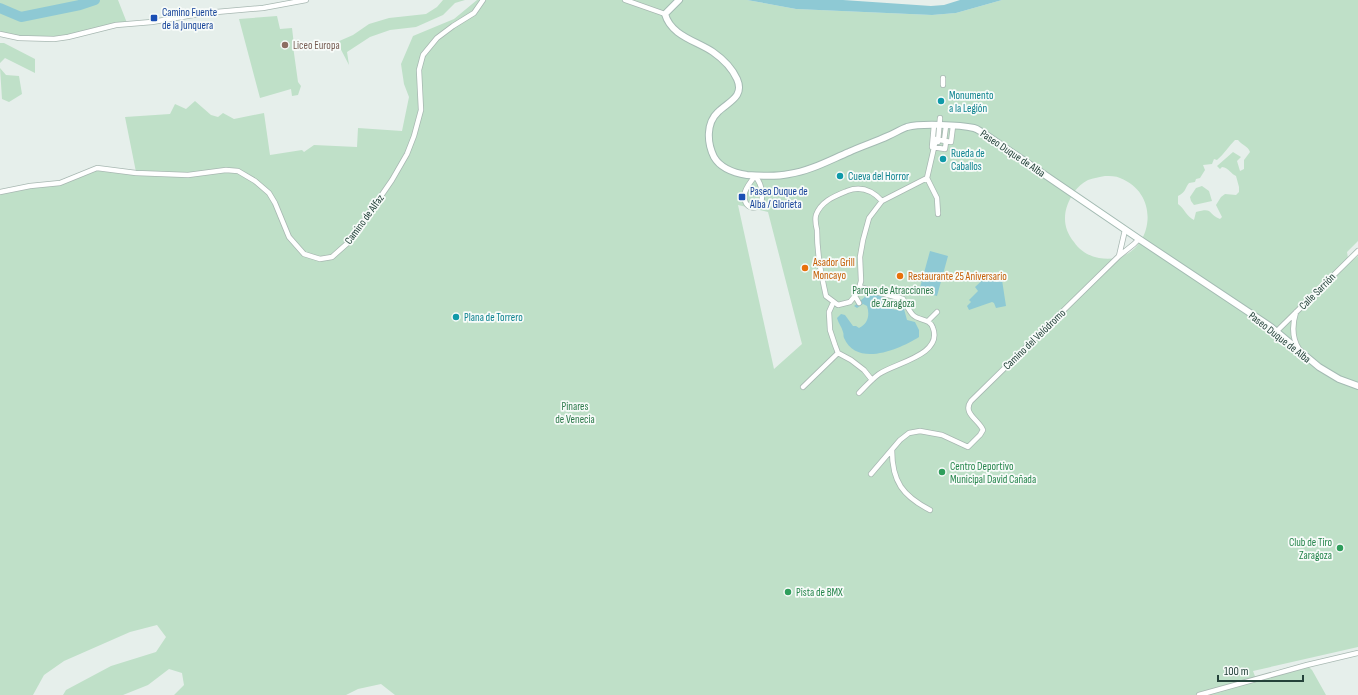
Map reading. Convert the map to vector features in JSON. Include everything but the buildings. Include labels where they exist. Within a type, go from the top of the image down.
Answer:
[{"type":"street","points":[[0,34],[19,38],[54,39],[116,25],[152,22],[205,13],[263,8],[306,0]]},
{"type":"street","name":"Camino de Alfaz","points":[[0,192],[60,182],[97,168],[136,173],[188,175],[226,170],[238,171],[255,181],[269,192],[289,237],[304,254],[320,259],[332,257],[350,241],[392,180],[407,154],[414,136],[421,110],[419,70],[423,54],[437,38],[474,13],[484,0]]},
{"type":"street","points":[[625,0],[665,14],[679,0]]},
{"type":"street","name":"Paseo Duque de Alba","points":[[665,14],[668,23],[676,31],[714,52],[725,62],[735,75],[738,82],[739,93],[714,116],[709,127],[709,142],[714,156],[723,167],[735,173],[755,176],[790,174],[812,167],[908,127],[954,126],[973,128],[985,134],[1138,239],[1277,331],[1319,367],[1330,374],[1358,386]]},
{"type":"street","points":[[943,78],[943,85]]},
{"type":"street","points":[[882,201],[877,196],[861,188],[853,189],[829,198],[816,215],[818,259],[826,296],[833,303],[838,305],[850,302],[855,296],[859,287],[861,281],[860,257],[869,218],[882,201],[927,178],[941,141],[939,126],[940,118]]},
{"type":"street","points":[[939,126],[941,141],[939,148]]},
{"type":"street","points":[[941,141],[951,142],[954,126]]},
{"type":"street","points":[[755,176],[761,185],[762,203],[756,208],[749,207],[746,204],[745,193],[755,176]]},
{"type":"street","points":[[761,185],[767,176]]},
{"type":"street","points":[[927,178],[937,198],[938,214]]},
{"type":"street","points":[[1119,256],[1125,230]]},
{"type":"street","name":"Camino del Velódromo","points":[[892,450],[909,432],[920,431],[942,435],[968,447],[983,430],[970,413],[968,407],[970,402],[1138,239]]},
{"type":"street","name":"Calle Sarrión","points":[[1277,331],[1358,251]]},
{"type":"street","points":[[859,287],[903,299],[914,316],[928,321],[933,328],[934,339],[929,348],[912,359],[880,373],[859,393]]},
{"type":"street","points":[[855,296],[859,303]]},
{"type":"street","points":[[833,303],[829,312],[830,330],[838,353],[852,360],[864,370],[872,380]]},
{"type":"street","points":[[928,321],[937,312]]},
{"type":"street","points":[[1296,312],[1293,334],[1300,351]]},
{"type":"street","points":[[803,386],[838,353]]},
{"type":"street","points":[[871,474],[892,450]]},
{"type":"street","points":[[892,450],[892,462],[895,474],[902,489],[916,503],[930,510]]},
{"type":"street","points":[[1199,695],[1307,665],[1358,653]]},
{"type":"green space","points":[[0,0],[118,0],[127,23],[68,37],[19,38],[0,34]]},
{"type":"green space","points":[[443,0],[465,0],[455,3],[443,15],[416,27],[390,30],[370,37],[347,52],[349,65],[337,42],[353,35],[369,24],[389,18],[426,14],[437,7]]},
{"type":"green space","name":"Pinares de Venecia","points":[[477,0],[747,0],[796,9],[932,15],[956,13],[1002,0],[1358,0],[1358,241],[1347,252],[1348,258],[1353,260],[1358,256],[1358,647],[1253,671],[1256,679],[1307,665],[1312,670],[1326,695],[395,695],[381,684],[358,689],[346,695],[174,695],[184,685],[182,673],[169,669],[148,685],[123,695],[63,695],[66,690],[111,666],[156,652],[166,637],[157,625],[130,632],[64,661],[44,675],[33,695],[0,695],[0,192],[60,183],[97,168],[136,172],[125,117],[170,114],[175,104],[186,109],[195,101],[211,115],[218,117],[223,113],[234,119],[264,113],[270,155],[302,150],[304,152],[314,145],[357,147],[358,128],[402,131],[409,97],[404,84],[401,64],[413,36],[454,19]],"holes":[[[1235,140],[1238,140],[1248,148],[1250,152],[1244,160],[1244,169],[1240,171],[1237,161],[1241,157],[1233,152],[1217,166],[1220,169],[1222,167],[1226,169],[1236,176],[1239,192],[1236,195],[1225,194],[1221,197],[1216,205],[1222,217],[1220,219],[1206,210],[1196,212],[1194,220],[1189,217],[1178,204],[1178,196],[1184,191],[1189,183],[1195,182],[1196,179],[1200,178],[1205,170],[1203,165],[1212,164],[1214,159],[1217,160]],[[1105,176],[1118,177],[1135,187],[1144,199],[1147,214],[1146,228],[1140,241],[1130,252],[1116,258],[1099,258],[1085,253],[1076,245],[1065,224],[1066,211],[1070,198],[1080,185],[1094,178]],[[738,205],[768,212],[802,344],[774,369]]]},
{"type":"green space","points":[[277,16],[280,29],[292,28],[298,82],[301,86],[298,95],[292,96],[291,89],[260,98],[239,19]]},
{"type":"green space","points":[[0,43],[4,43],[35,59],[35,73],[5,58],[0,63]]},
{"type":"green space","points":[[0,68],[6,75],[19,76],[22,94],[9,102],[2,99]]},
{"type":"green space","points":[[1202,186],[1209,191],[1212,201],[1194,205],[1190,197],[1196,188]]},
{"type":"water","points":[[747,0],[843,0],[931,6],[944,5],[960,0],[1002,0],[956,13],[932,15],[796,9]]},
{"type":"water","points":[[930,251],[948,256],[937,296],[919,291]]},
{"type":"water","points":[[989,274],[996,274],[1002,280],[1006,306],[996,308],[992,302],[969,310],[967,306],[971,302],[969,300],[978,291],[975,287]]},
{"type":"water","points":[[871,293],[883,297],[882,307],[897,310],[904,309],[907,320],[915,322],[919,330],[919,337],[901,346],[879,353],[868,354],[859,352],[850,347],[844,338],[837,318],[841,314],[845,315],[853,326],[859,328],[862,326],[868,319],[867,306],[863,304],[857,308],[854,306]]},
{"type":"waterway","points":[[0,8],[21,17],[80,5],[95,0]]},
{"type":"place","name":"Camino Fuente de la Junquera","points":[[154,18]]},
{"type":"place","name":"Liceo Europa","points":[[285,45]]},
{"type":"place","name":"Monumento a la Legión","points":[[941,101]]},
{"type":"place","name":"Rueda de Caballos","points":[[943,159]]},
{"type":"place","name":"Cueva del Horror","points":[[840,176]]},
{"type":"place","name":"Paseo Duque de Alba / Glorieta","points":[[742,197]]},
{"type":"place","name":"Asador Grill Moncayo","points":[[805,268]]},
{"type":"place","name":"Restaurante 25 Aniversario","points":[[900,276]]},
{"type":"place","name":"Plana de Torrero","points":[[456,317]]},
{"type":"place","name":"Centro Deportivo Municipal David Cañada","points":[[942,472]]},
{"type":"place","name":"Club de Tiro Zaragoza","points":[[1340,548]]},
{"type":"place","name":"Pista de BMX","points":[[788,592]]},
{"type":"park label","name":"Parque de Atracciones de Zaragoza","points":[[893,296]]}]
